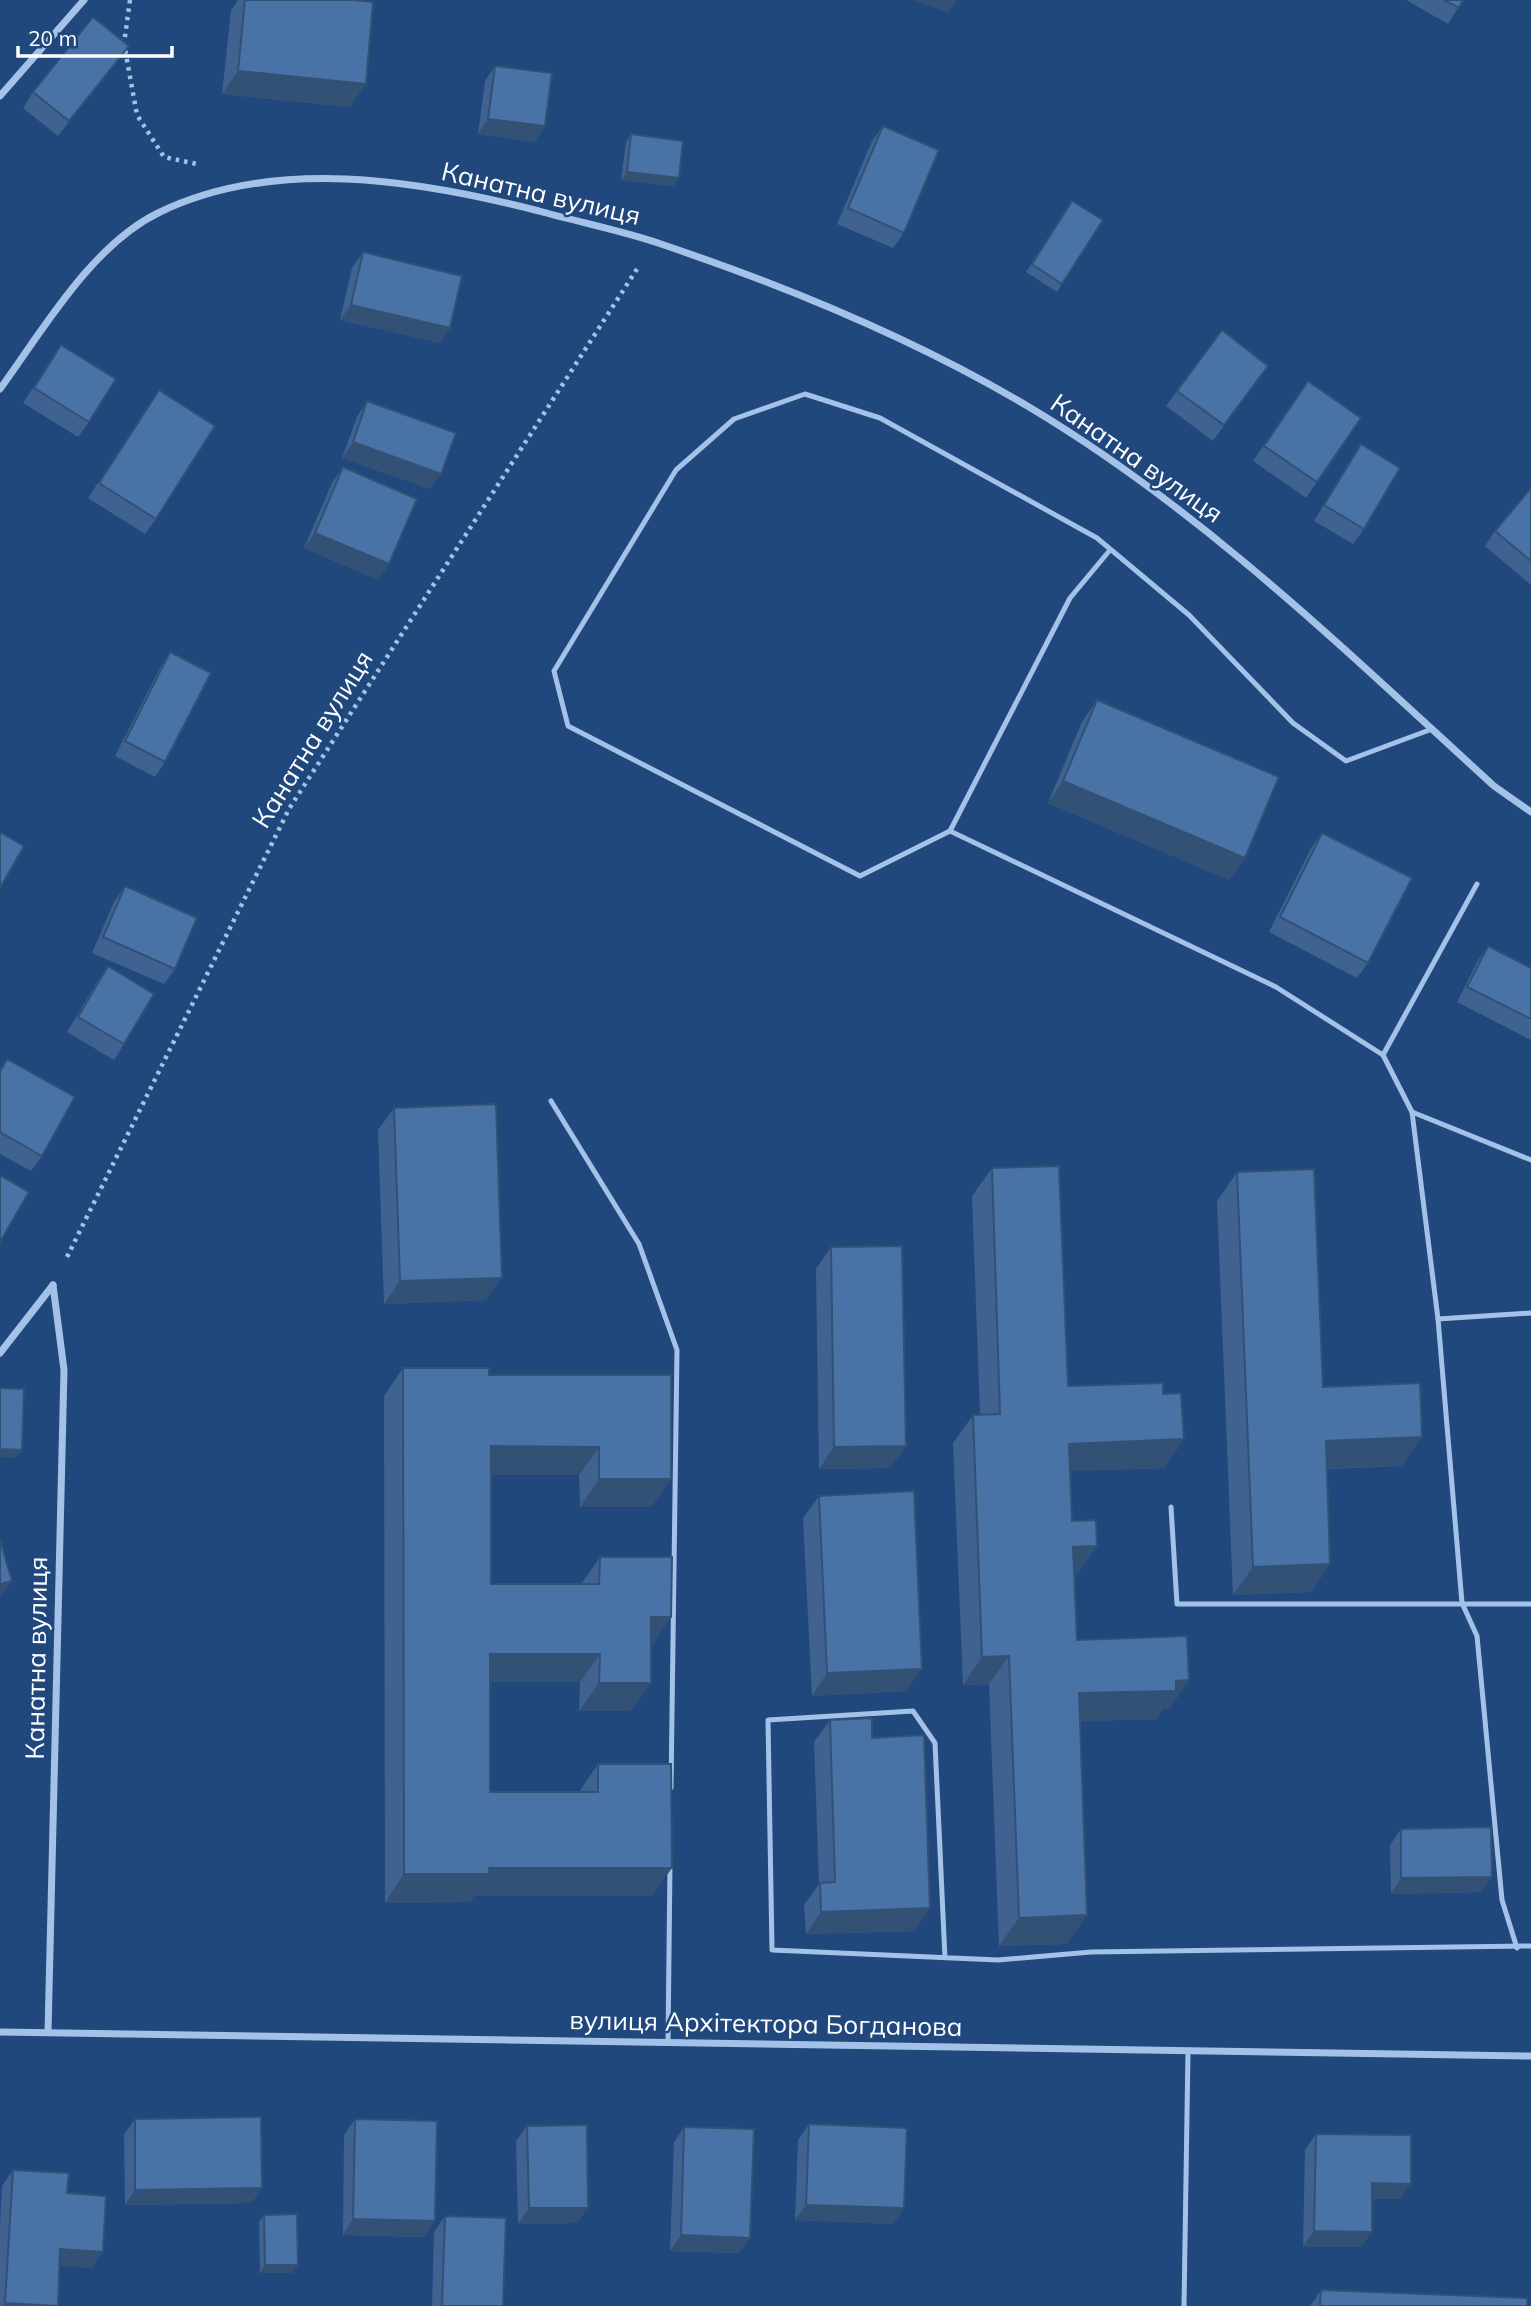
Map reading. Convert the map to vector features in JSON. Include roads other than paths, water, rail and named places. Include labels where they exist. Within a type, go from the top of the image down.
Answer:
[{"type":"street","points":[[0,96],[84,0]]},
{"type":"street","name":"Канатна вулиця","points":[[0,389],[97,258],[154,214],[211,192],[280,181],[363,180],[467,193],[654,241],[789,291],[892,335],[1030,407],[1160,496],[1255,568],[1494,786],[1531,812]]},
{"type":"street","name":"Канатна вулиця","points":[[0,1353],[53,1285],[64,1370],[48,2032]]},
{"type":"street","name":"вулиця Архітектора Богданова","points":[[0,2032],[1531,2056]]},
{"type":"lane","points":[[1110,550],[1070,598],[950,831],[860,876],[568,726],[554,671],[676,470],[734,419],[805,394],[880,418],[1097,538],[1189,615],[1293,723],[1346,761],[1432,729]]},
{"type":"lane","points":[[950,831],[1276,987],[1383,1055],[1412,1112],[1438,1319],[1462,1603],[1478,1636],[1502,1900],[1517,1948]]},
{"type":"lane","points":[[1383,1055],[1477,884]]},
{"type":"lane","points":[[551,1101],[639,1244],[677,1350],[671,1793]]},
{"type":"lane","points":[[1412,1112],[1531,1160]]},
{"type":"lane","points":[[1438,1319],[1531,1313]]},
{"type":"lane","points":[[1171,1507],[1177,1604],[1531,1604]]},
{"type":"lane","points":[[945,1958],[935,1743],[912,1711],[768,1720],[772,1951],[945,1958],[998,1960],[1090,1952],[1531,1947]]},
{"type":"lane","points":[[668,2043],[671,1849]]},
{"type":"lane","points":[[1184,2306],[1188,2051]]}]
